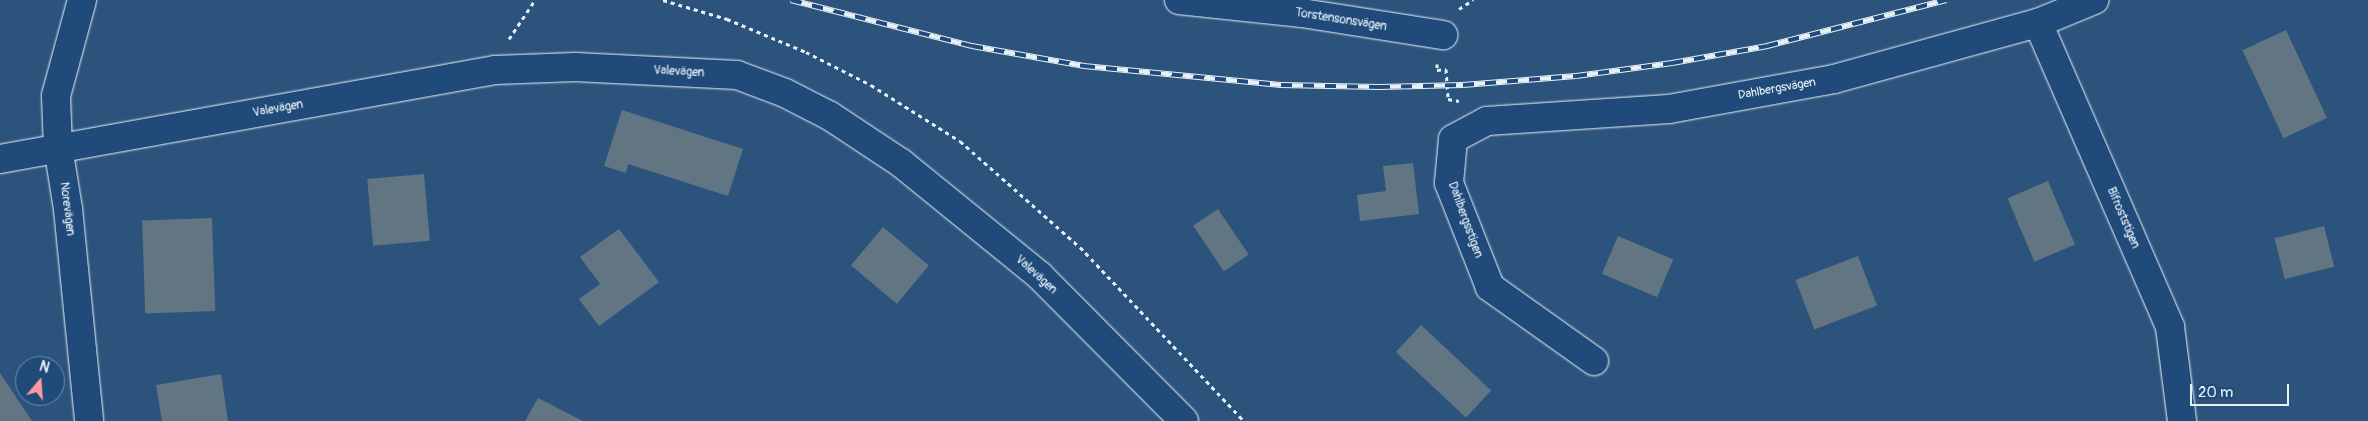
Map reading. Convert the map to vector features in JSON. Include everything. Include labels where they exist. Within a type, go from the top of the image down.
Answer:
[{"type":"street","name":"Norevägen","points":[[82,0],[56,96],[58,147],[68,209],[89,421]]},
{"type":"street","name":"Torstensonsvägen","points":[[1179,0],[1302,13],[1443,35]]},
{"type":"street","name":"Dahlbergsvägen","points":[[1453,139],[1487,121],[1669,108],[1834,79],[2038,23],[2094,0]]},
{"type":"street","name":"Bifroststigen","points":[[2038,23],[2170,327],[2182,421]]},
{"type":"street","name":"Valevägen","points":[[0,158],[495,70],[575,67],[737,75],[792,97],[830,116],[901,163],[1040,276],[1184,421]]},
{"type":"street","name":"Dahlbergsstigen","points":[[1453,139],[1449,183],[1490,287],[1594,361]]},
{"type":"path","points":[[495,70],[501,52],[535,0]]},
{"type":"path","points":[[1443,35],[1446,62],[1437,64],[1437,70],[1446,69],[1448,99],[1459,99],[1460,106],[1449,107],[1453,139]]},
{"type":"building","points":[[2286,30],[2327,118],[2283,138],[2242,50]]},
{"type":"building","points":[[622,110],[743,149],[728,196],[628,164],[626,173],[604,166]]},
{"type":"building","points":[[1413,163],[1419,214],[1360,221],[1357,195],[1386,191],[1383,166]]},
{"type":"building","points":[[424,174],[430,241],[373,246],[367,179]]},
{"type":"building","points":[[2048,181],[2075,245],[2034,262],[2007,198]]},
{"type":"building","points":[[1218,209],[1249,255],[1224,271],[1193,226]]},
{"type":"building","points":[[212,218],[215,311],[145,313],[142,220]]},
{"type":"building","points":[[2324,226],[2334,267],[2285,279],[2275,238]]},
{"type":"building","points":[[883,227],[929,266],[897,304],[851,265]]},
{"type":"building","points":[[619,229],[659,282],[599,326],[579,299],[600,284],[580,257]]},
{"type":"building","points":[[1618,236],[1673,259],[1657,297],[1602,274]]},
{"type":"building","points":[[1858,256],[1877,305],[1814,329],[1795,280]]},
{"type":"building","points":[[1421,325],[1491,390],[1466,418],[1396,352]]},
{"type":"building","points":[[0,373],[15,396],[15,406],[22,406],[32,421],[0,421]]},
{"type":"building","points":[[221,374],[228,421],[162,421],[156,385]]},
{"type":"building","points":[[538,398],[583,421],[525,421]]},
{"type":"railway","points":[[791,0],[972,46],[1084,66],[1281,85],[1379,87],[1463,85],[1576,76],[1672,63],[1767,46],[1946,0]]}]
